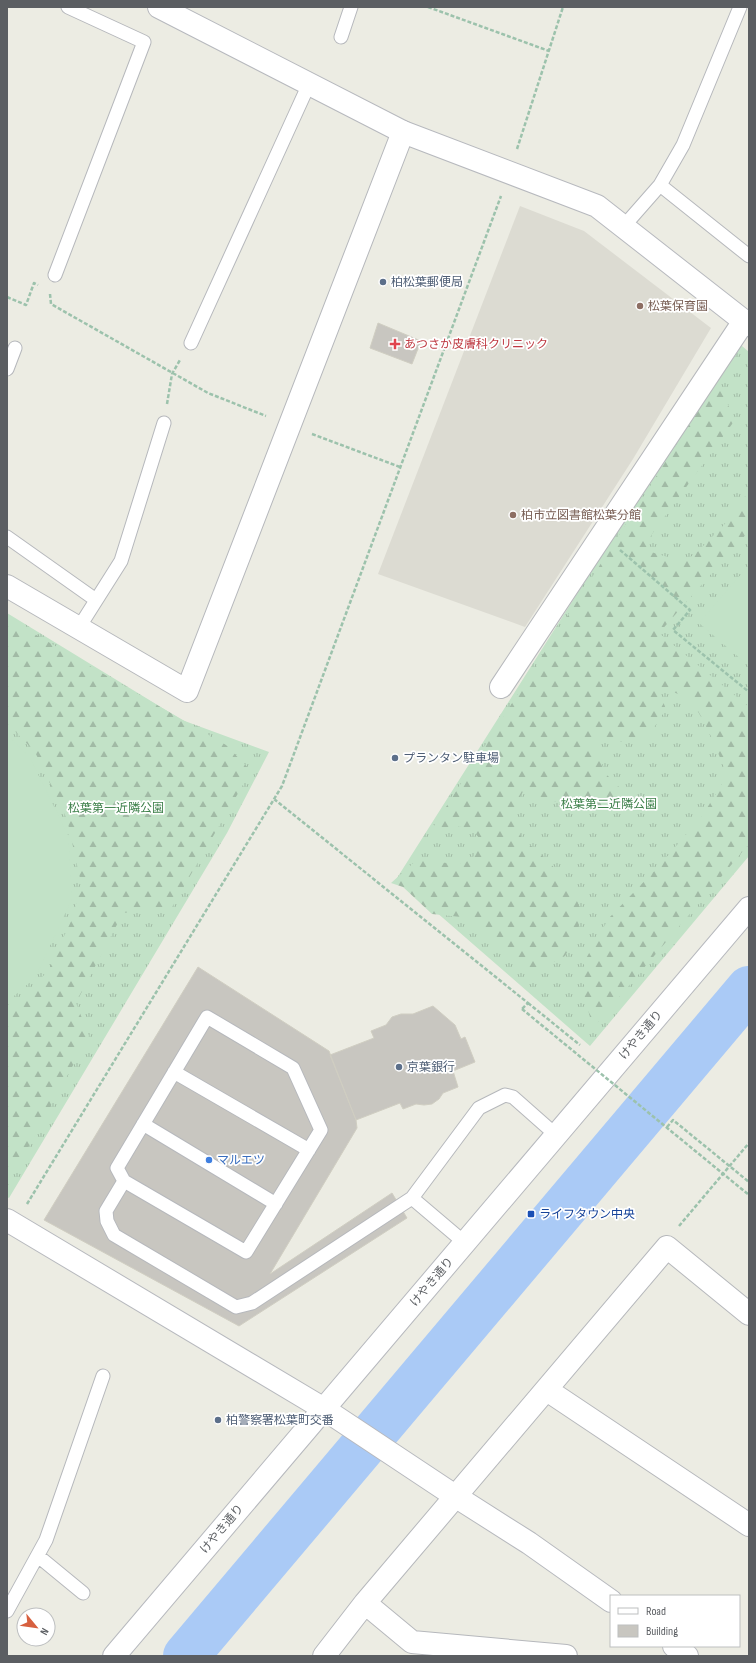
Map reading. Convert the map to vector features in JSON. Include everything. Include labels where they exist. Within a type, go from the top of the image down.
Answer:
[{"type":"street","points":[[159,7],[403,132],[597,206],[746,323],[602,534],[501,687]]},
{"type":"street","points":[[7,586],[78,629],[187,691],[403,132]]},
{"type":"street","name":"けやき通り","points":[[114,1656],[749,908]]},
{"type":"street","points":[[11,1222],[324,1409],[528,1543],[610,1600]]},
{"type":"street","points":[[324,1656],[365,1603],[668,1247],[749,1314]]},
{"type":"street","points":[[547,1390],[749,1524]]},
{"type":"street","points":[[365,1603],[412,1642],[566,1656]]},
{"type":"street","points":[[675,1647],[687,1656]]},
{"type":"lane","points":[[55,276],[144,42],[68,7]]},
{"type":"lane","points":[[341,37],[352,7]]},
{"type":"lane","points":[[624,226],[660,185],[683,145],[740,7]]},
{"type":"lane","points":[[191,343],[309,84]]},
{"type":"lane","points":[[660,185],[749,256]]},
{"type":"lane","points":[[7,369],[15,348]]},
{"type":"lane","points":[[78,629],[121,561],[164,423]]},
{"type":"lane","points":[[7,537],[96,600]]},
{"type":"lane","points":[[207,1017],[294,1068],[321,1130],[246,1252],[124,1181],[117,1168],[143,1124],[207,1017]]},
{"type":"lane","points":[[174,1072],[309,1150]]},
{"type":"lane","points":[[124,1181],[106,1211],[107,1221],[114,1235],[236,1307],[252,1303],[412,1198],[479,1108],[505,1095],[512,1098],[556,1135]]},
{"type":"lane","points":[[143,1124],[276,1204]]},
{"type":"lane","points":[[412,1198],[464,1243]]},
{"type":"lane","points":[[7,1611],[46,1540],[104,1376]]},
{"type":"lane","points":[[38,1556],[83,1593]]},
{"type":"path","points":[[428,7],[549,51]]},
{"type":"path","points":[[11,1222],[282,786],[509,173],[563,7]]},
{"type":"path","points":[[55,276],[50,290],[51,304],[208,394],[266,416]]},
{"type":"path","points":[[7,297],[26,305],[34,283],[50,290]]},
{"type":"path","points":[[164,423],[172,374]]},
{"type":"path","points":[[309,433],[400,467]]},
{"type":"path","points":[[602,534],[690,610],[673,630],[749,692]]},
{"type":"path","points":[[274,799],[580,1045]]},
{"type":"path","points":[[528,1003],[522,1009],[749,1195]]},
{"type":"path","points":[[667,1127],[673,1120],[749,1182]]},
{"type":"path","points":[[668,1247],[672,1235],[749,1143]]},
{"type":"shaded area","points":[[520,206],[584,231],[711,328],[633,459],[525,627],[378,574]]},
{"type":"green space","name":"松葉第二近隣公園","points":[[742,346],[749,352],[749,856],[590,1046],[397,878],[732,349]]},
{"type":"green space","points":[[717,381],[735,420],[652,534],[648,551],[677,560],[693,556],[724,525],[749,491],[749,531],[659,633],[749,707],[749,844],[593,1028],[584,995],[584,962],[609,918],[659,866],[702,816],[727,776],[704,722],[692,703],[686,698],[657,687],[666,709],[648,737],[630,743],[591,738],[606,774],[621,789],[621,799],[607,807],[578,807],[553,801],[531,794],[524,790],[515,805],[521,837],[549,862],[572,888],[580,908],[578,933],[565,956],[542,968],[526,972],[471,918],[432,914],[403,887],[391,883],[420,857],[456,864],[463,863],[474,856],[477,850],[479,838],[471,828],[453,826],[441,831],[432,829]]},
{"type":"green space","points":[[749,565],[749,666],[699,623]]},
{"type":"green space","name":"松葉第一近隣公園","points":[[7,613],[182,720],[269,752],[227,833],[9,1198],[7,1197]]},
{"type":"green space","name":"松葉第一近隣公園","points":[[7,618],[226,745],[251,771],[172,907],[123,913],[76,1003],[89,1036],[7,1186],[7,1014],[18,1006],[49,969],[73,917],[81,883],[67,819],[35,752],[7,723]]},
{"type":"green space","points":[[7,734],[30,758],[68,835],[72,899],[35,978],[7,1002]]},
{"type":"building","name":"あつさか皮膚科クリニック","points":[[378,323],[421,341],[412,364],[370,348]]},
{"type":"building","name":"マルエツ","points":[[198,967],[329,1051],[356,1120],[357,1128],[270,1274],[392,1193],[407,1218],[239,1326],[44,1220]]},
{"type":"building","name":"京葉銀行","points":[[433,1006],[455,1025],[461,1039],[465,1037],[475,1062],[453,1071],[458,1087],[443,1093],[439,1099],[432,1104],[416,1104],[403,1109],[400,1103],[356,1120],[330,1055],[374,1038],[371,1031],[386,1025],[392,1017],[401,1014],[413,1014]]},
{"type":"waterway","points":[[186,1656],[749,989]]},
{"type":"place","name":"柏松葉郵便局","points":[[383,282]]},
{"type":"place","name":"松葉保育園","points":[[640,306]]},
{"type":"place","name":"あつさか皮膚科クリニック","points":[[395,344]]},
{"type":"place","name":"柏市立図書館松葉分館","points":[[513,515]]},
{"type":"place","name":"プランタン駐車場","points":[[395,758]]},
{"type":"place","name":"京葉銀行","points":[[399,1067]]},
{"type":"place","name":"マルエツ","points":[[209,1160]]},
{"type":"place","name":"ライフタウン中央","points":[[531,1214]]},
{"type":"place","name":"柏警察署松葉町交番","points":[[218,1420]]}]
